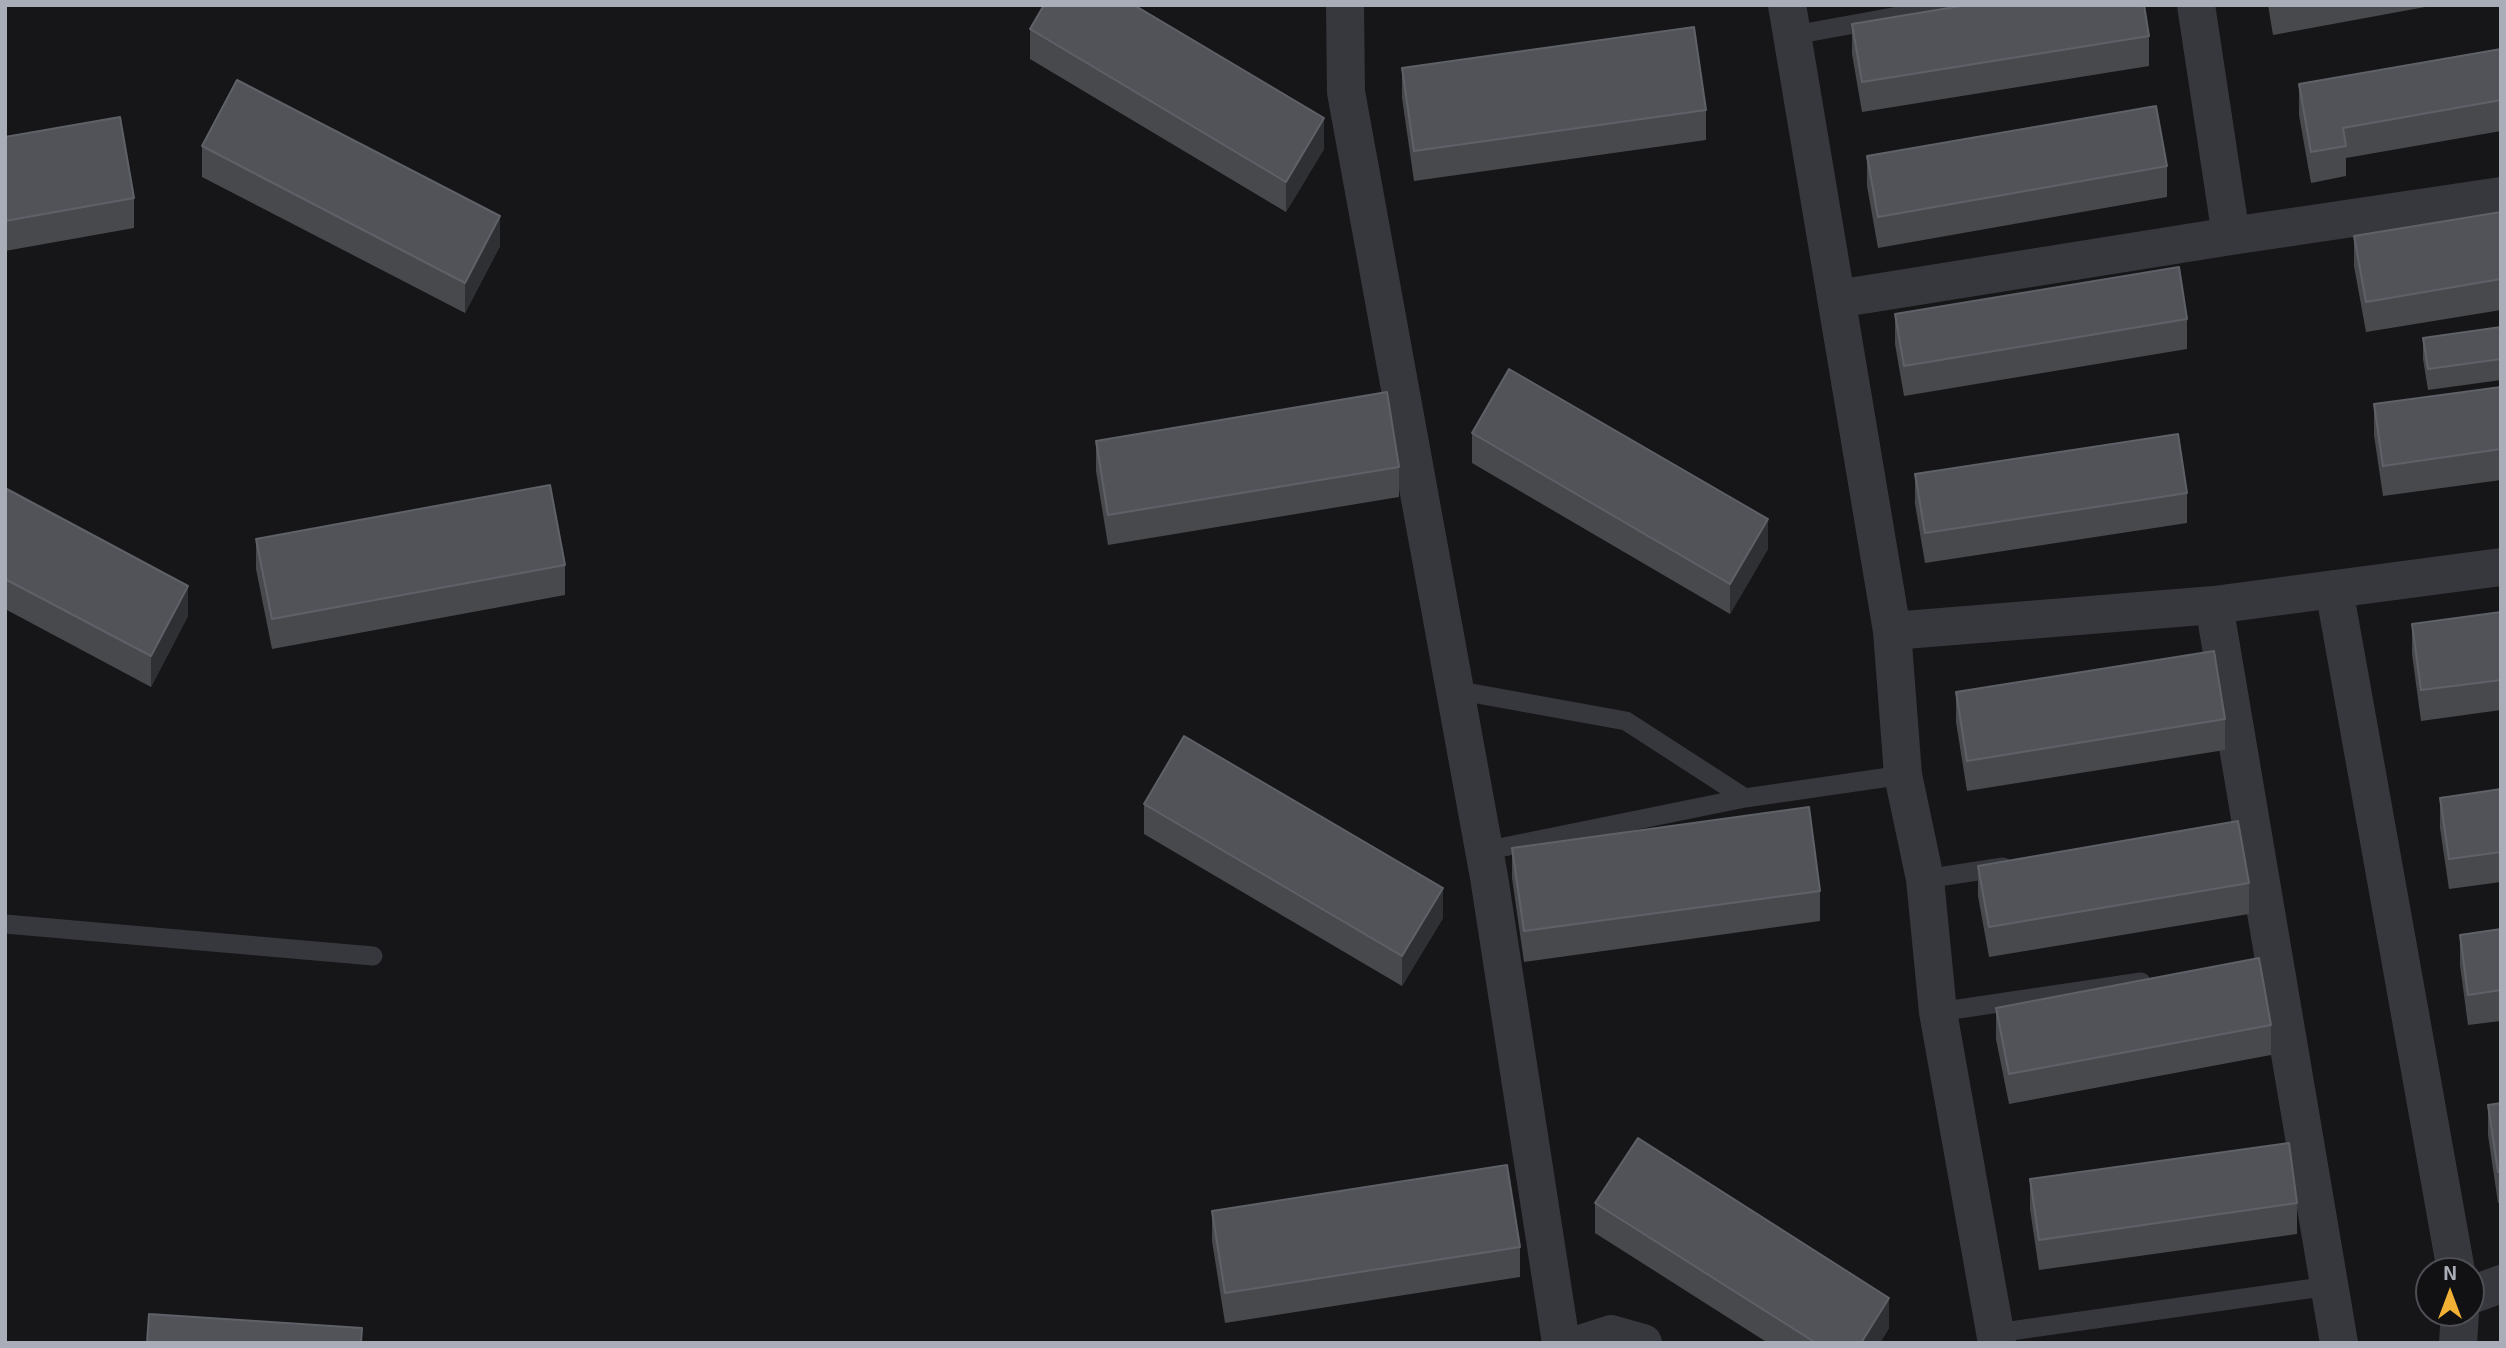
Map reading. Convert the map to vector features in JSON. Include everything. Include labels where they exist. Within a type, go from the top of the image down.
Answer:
[{"type":"street","points":[[1345,5],[1346,92],[1483,851],[1561,1343]]},
{"type":"street","points":[[2196,5],[2231,236]]},
{"type":"street","points":[[1791,20],[1892,631],[1903,775],[1925,879],[1938,1012],[1997,1338]]},
{"type":"street","points":[[1837,299],[2501,196]]},
{"type":"street","points":[[1892,631],[2214,605],[2501,567]]},
{"type":"street","points":[[2334,589],[2453,1257]]},
{"type":"street","points":[[2214,605],[2245,831],[2339,1343]]},
{"type":"street","points":[[1583,1343],[1611,1334],[1643,1343]]},
{"type":"lane","points":[[1791,20],[1959,5]]},
{"type":"lane","points":[[1455,690],[1626,721],[1745,798]]},
{"type":"lane","points":[[1483,851],[1745,798],[1903,775]]},
{"type":"lane","points":[[1925,879],[2020,865]]},
{"type":"lane","points":[[5,924],[373,956]]},
{"type":"lane","points":[[1938,1012],[2153,980]]},
{"type":"lane","points":[[1997,1338],[2329,1286]]},
{"type":"building","points":[[1044,5],[1134,5],[1324,118],[1286,182],[1030,29]]},
{"type":"building","points":[[1967,5],[2144,5],[2149,36],[1862,82],[1852,24]]},
{"type":"building","points":[[1694,27],[1706,110],[1414,151],[1402,68]]},
{"type":"building","points":[[2501,49],[2501,100],[2343,128],[2346,146],[2311,152],[2299,84]]},
{"type":"building","points":[[237,80],[500,216],[465,283],[202,146]]},
{"type":"building","points":[[2156,106],[2167,166],[1878,217],[1867,156]]},
{"type":"building","points":[[120,117],[134,198],[5,221],[5,137]]},
{"type":"building","points":[[2501,212],[2501,279],[2366,302],[2354,236]]},
{"type":"building","points":[[2179,267],[2187,319],[1904,366],[1895,314]]},
{"type":"building","points":[[2501,327],[2501,359],[2428,369],[2423,338]]},
{"type":"building","points":[[1509,369],[1768,519],[1730,584],[1472,433]]},
{"type":"building","points":[[2501,387],[2501,449],[2383,466],[2374,404]]},
{"type":"building","points":[[1387,392],[1399,467],[1108,515],[1096,441]]},
{"type":"building","points":[[2178,434],[2187,493],[1925,533],[1915,474]]},
{"type":"building","points":[[550,485],[565,565],[272,619],[256,539]]},
{"type":"building","points":[[5,488],[188,586],[151,656],[5,579]]},
{"type":"building","points":[[2501,612],[2501,680],[2421,690],[2412,624]]},
{"type":"building","points":[[2214,651],[2225,719],[1967,761],[1956,692]]},
{"type":"building","points":[[1184,736],[1443,888],[1402,956],[1144,804]]},
{"type":"building","points":[[2501,789],[2501,852],[2449,859],[2440,798]]},
{"type":"building","points":[[1809,807],[1820,891],[1524,931],[1512,848]]},
{"type":"building","points":[[2238,821],[2249,883],[1989,927],[1978,866]]},
{"type":"building","points":[[2501,929],[2501,990],[2468,995],[2460,935]]},
{"type":"building","points":[[2259,958],[2271,1025],[2009,1074],[1996,1008]]},
{"type":"building","points":[[2501,1103],[2501,1172],[2498,1172],[2488,1105]]},
{"type":"building","points":[[1638,1138],[1889,1298],[1861,1343],[1816,1343],[1595,1203]]},
{"type":"building","points":[[2289,1143],[2297,1203],[2039,1240],[2030,1179]]},
{"type":"building","points":[[1507,1165],[1520,1247],[1225,1293],[1212,1211]]},
{"type":"building","points":[[149,1314],[362,1328],[361,1343],[147,1343]]}]
